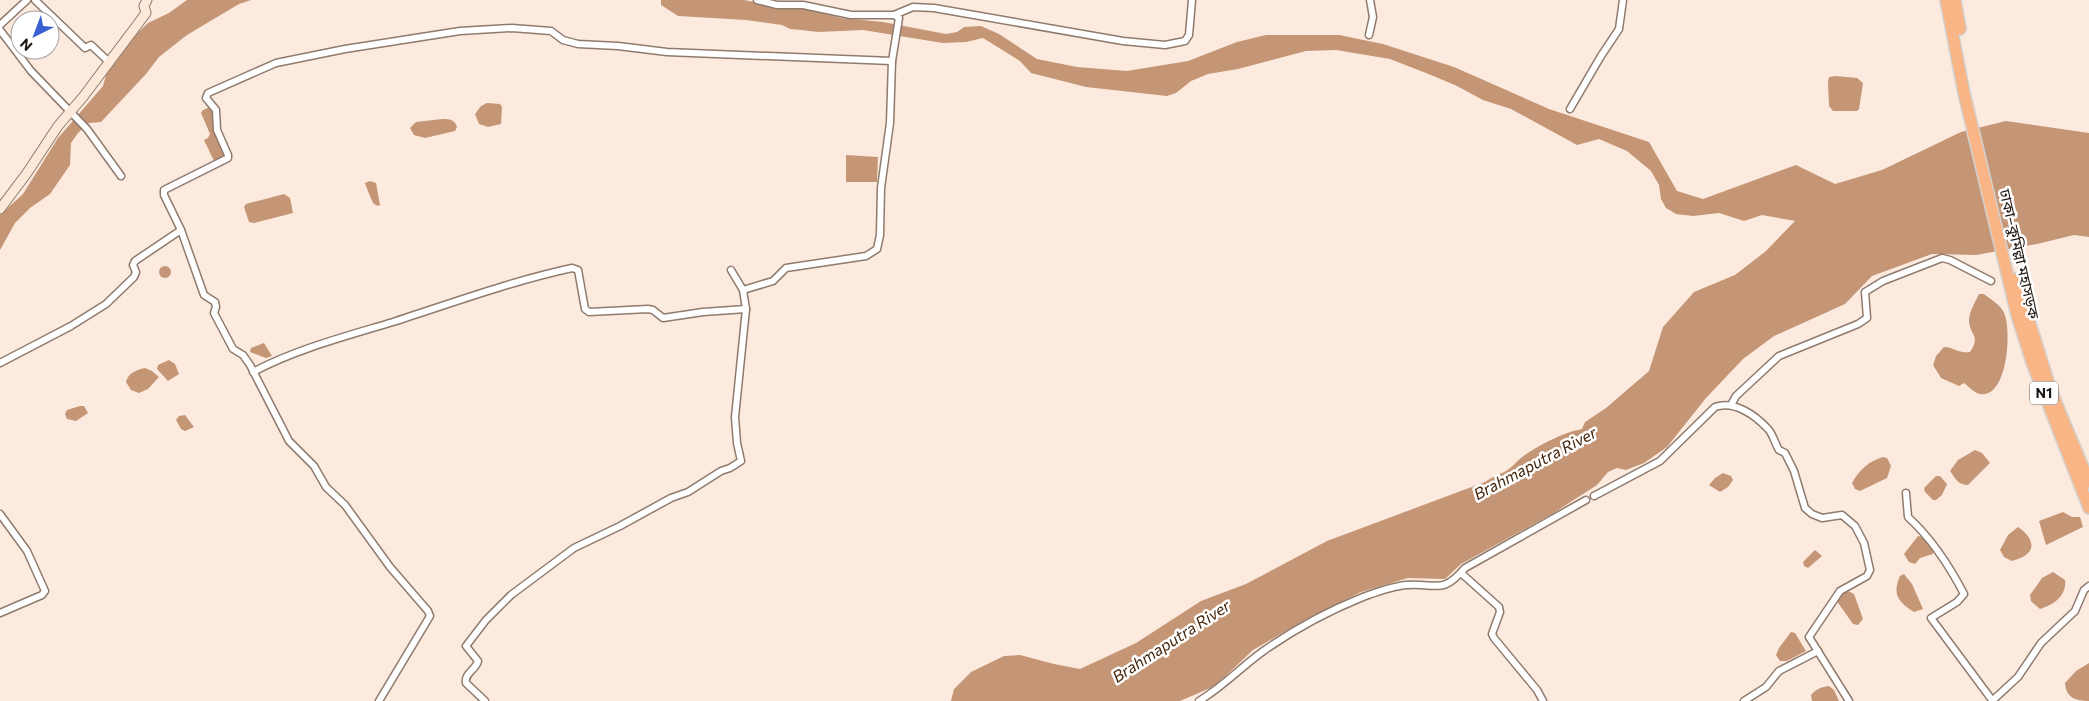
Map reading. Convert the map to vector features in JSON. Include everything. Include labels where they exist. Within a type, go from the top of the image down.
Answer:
[{"type":"highway","name":"ঢাকা–কুমিল্লা মহাসড়ক","points":[[1946,0],[2011,274],[2017,315],[2033,365],[2089,508]]},
{"type":"highway","name":"ঢাকা–কুমিল্লা মহাসড়ক","points":[[1955,0],[1967,92]]},
{"type":"highway","name":"ঢাকা–কুমিল্লা মহাসড়ক","points":[[2011,274],[2051,391],[2089,482]]},
{"type":"street","points":[[0,25],[27,0]]},
{"type":"street","points":[[35,0],[85,48],[91,45],[109,62]]},
{"type":"street","points":[[0,209],[146,14],[144,6],[146,0]]},
{"type":"street","points":[[757,0],[777,4],[802,5],[851,15],[897,17],[913,7],[934,8],[1123,41],[1164,45],[1185,41],[1189,34],[1192,0]]},
{"type":"street","points":[[1369,35],[1373,17],[1370,0]]},
{"type":"street","points":[[1570,109],[1619,29],[1623,0]]},
{"type":"street","points":[[742,290],[773,281],[786,268],[866,256],[877,249],[880,235],[881,188],[890,124],[892,61],[897,39],[897,17]]},
{"type":"street","points":[[379,701],[428,620],[429,614],[390,567],[345,506],[326,487],[314,466],[289,441],[243,355],[233,349],[216,319],[214,312],[215,302],[204,295],[181,230],[164,195],[164,190],[228,158],[217,130],[216,110],[206,98],[208,93],[276,63],[345,48],[460,31],[512,28],[551,31],[563,40],[578,44],[618,46],[668,52],[892,61]]},
{"type":"street","points":[[0,30],[31,71],[88,128],[121,176]]},
{"type":"street","points":[[0,363],[71,326],[106,304],[134,277],[136,261],[181,230]]},
{"type":"street","points":[[1731,405],[1736,396],[1779,356],[1858,324],[1867,318],[1865,292],[1883,281],[1942,258],[1950,260],[1991,281]]},
{"type":"street","points":[[253,372],[270,363],[344,337],[529,279],[572,268],[578,270],[585,309],[589,312],[648,309],[653,310],[663,318],[703,312],[746,309]]},
{"type":"street","points":[[485,701],[466,683],[466,676],[478,660],[466,646],[506,600],[574,548],[620,526],[671,498],[688,492],[741,461],[737,443],[735,417],[746,309],[742,290],[731,270]]},
{"type":"street","points":[[1594,496],[1660,461],[1715,407],[1723,404],[1741,408],[1768,429],[1779,450],[1785,453],[1794,471],[1805,508],[1812,514],[1822,518],[1842,515],[1855,526],[1864,543],[1870,570],[1867,576],[1840,591],[1809,637],[1849,701]]},
{"type":"street","points":[[1906,493],[1908,517],[1917,525],[1942,557],[1964,594],[1957,602],[1932,618],[1992,701],[2018,676],[2041,643],[2075,611],[2084,590],[2089,586]]},
{"type":"street","points":[[1199,701],[1229,682],[1262,652],[1334,610],[1384,590],[1407,585],[1443,586],[1451,582],[1477,561],[1586,500]]},
{"type":"street","points":[[0,514],[27,551],[45,591],[42,595],[0,613]]},
{"type":"street","points":[[1461,573],[1499,607],[1500,612],[1492,629],[1494,638],[1537,690],[1543,701]]},
{"type":"street","points":[[1744,701],[1766,687],[1779,671],[1818,650]]},
{"type":"water","points":[[187,0],[251,0],[239,4],[187,35],[159,57],[146,74],[101,122],[89,123],[78,133],[71,143],[70,165],[50,194],[30,208],[15,223],[0,250],[0,215],[23,194],[58,138],[103,86],[107,71],[128,42],[148,23],[169,13]]},
{"type":"water","name":"Brahmaputra River","points":[[661,0],[744,0],[781,7],[801,7],[841,18],[883,22],[946,34],[957,32],[964,27],[981,26],[999,34],[1037,59],[1077,67],[1127,71],[1188,61],[1237,42],[1266,35],[1339,35],[1383,44],[1454,67],[1549,109],[1649,142],[1677,191],[1703,199],[1796,165],[1835,184],[1882,170],[1961,132],[2006,121],[2089,133],[2089,237],[2074,235],[1976,255],[1932,254],[1872,276],[1845,304],[1774,336],[1743,359],[1706,398],[1667,447],[1644,463],[1626,470],[1617,468],[1608,472],[1597,485],[1552,514],[1461,564],[1445,579],[1408,578],[1361,592],[1303,621],[1253,650],[1215,686],[1180,701],[951,701],[954,689],[971,672],[1004,656],[1020,655],[1080,669],[1136,643],[1201,601],[1246,584],[1327,541],[1485,482],[1506,471],[1521,458],[1542,445],[1567,433],[1582,429],[1585,422],[1606,408],[1649,371],[1663,327],[1694,292],[1735,275],[1766,251],[1795,221],[1762,215],[1744,221],[1719,213],[1693,216],[1676,214],[1666,208],[1661,199],[1659,185],[1651,171],[1627,151],[1599,139],[1577,145],[1511,109],[1483,100],[1455,85],[1390,59],[1336,50],[1306,51],[1238,69],[1208,74],[1191,81],[1176,93],[1167,96],[1086,87],[1031,73],[1020,61],[983,38],[966,42],[943,43],[863,30],[818,32],[790,29],[782,25],[746,20],[678,16],[661,5]]},
{"type":"water","points":[[1829,77],[1857,78],[1863,83],[1859,109],[1857,111],[1833,111],[1829,106],[1828,81]]},
{"type":"water","points":[[487,103],[500,104],[502,107],[501,124],[488,127],[479,124],[475,114],[481,106]]},
{"type":"water","points":[[210,107],[213,110],[226,156],[214,161],[204,140],[210,134],[201,113]]},
{"type":"water","points":[[442,119],[453,121],[457,127],[455,131],[425,138],[414,135],[410,128],[416,122]]},
{"type":"water","points":[[846,155],[878,157],[877,182],[846,182]]},
{"type":"water","points":[[370,181],[376,183],[380,205],[378,206],[373,203],[365,183]]},
{"type":"water","points":[[284,194],[290,198],[293,213],[254,223],[249,222],[244,207],[246,204]]},
{"type":"water","points":[[163,266],[167,266],[171,272],[167,278],[163,278],[159,274],[159,270]]},
{"type":"water","points":[[1979,294],[1984,294],[2003,310],[2008,333],[2006,361],[1997,386],[1989,393],[1980,394],[1964,383],[1959,386],[1941,378],[1933,365],[1936,356],[1944,347],[1970,352],[1975,339],[1969,317]]},
{"type":"water","points":[[264,343],[272,356],[266,358],[250,352],[251,348]]},
{"type":"water","points":[[169,360],[175,364],[179,374],[168,381],[157,369],[158,365]]},
{"type":"water","points":[[145,368],[159,377],[148,389],[139,393],[131,390],[126,382],[129,376]]},
{"type":"water","points":[[84,406],[88,413],[76,421],[67,419],[65,414],[67,410]]},
{"type":"water","points":[[185,415],[194,427],[185,431],[181,429],[176,420],[179,416]]},
{"type":"water","points":[[1975,450],[1982,453],[1990,463],[1968,485],[1962,484],[1957,481],[1950,471],[1958,460]]},
{"type":"water","points":[[1883,457],[1887,458],[1891,466],[1887,478],[1860,491],[1855,489],[1852,483],[1861,470],[1873,461]]},
{"type":"water","points":[[1723,473],[1731,476],[1733,480],[1728,487],[1720,492],[1709,485]]},
{"type":"water","points":[[1936,476],[1940,476],[1947,484],[1942,495],[1933,500],[1925,492],[1924,488]]},
{"type":"water","points":[[2063,512],[2072,517],[2080,517],[2083,527],[2046,545],[2039,521]]},
{"type":"water","points":[[2018,527],[2030,539],[2031,547],[2025,555],[2012,561],[2004,557],[2000,550],[2008,535]]},
{"type":"water","points":[[1918,536],[1925,537],[1934,549],[1933,554],[1920,558],[1915,564],[1909,562],[1904,554]]},
{"type":"water","points":[[1815,550],[1822,556],[1808,568],[1804,566],[1803,562]]},
{"type":"water","points":[[2053,572],[2065,580],[2064,591],[2050,605],[2040,609],[2031,601],[2030,595],[2042,578]]},
{"type":"water","points":[[1904,574],[1912,584],[1923,609],[1914,612],[1900,601],[1897,588],[1900,576]]},
{"type":"water","points":[[1846,590],[1854,594],[1863,619],[1858,625],[1853,624],[1836,600]]},
{"type":"water","points":[[1791,632],[1795,633],[1806,651],[1787,661],[1780,661],[1776,655]]},
{"type":"water","points":[[2089,663],[2089,701],[2072,698],[2067,692],[2065,683],[2076,671]]},
{"type":"water","points":[[1829,686],[1834,690],[1839,701],[1812,701],[1811,695],[1815,691]]}]
